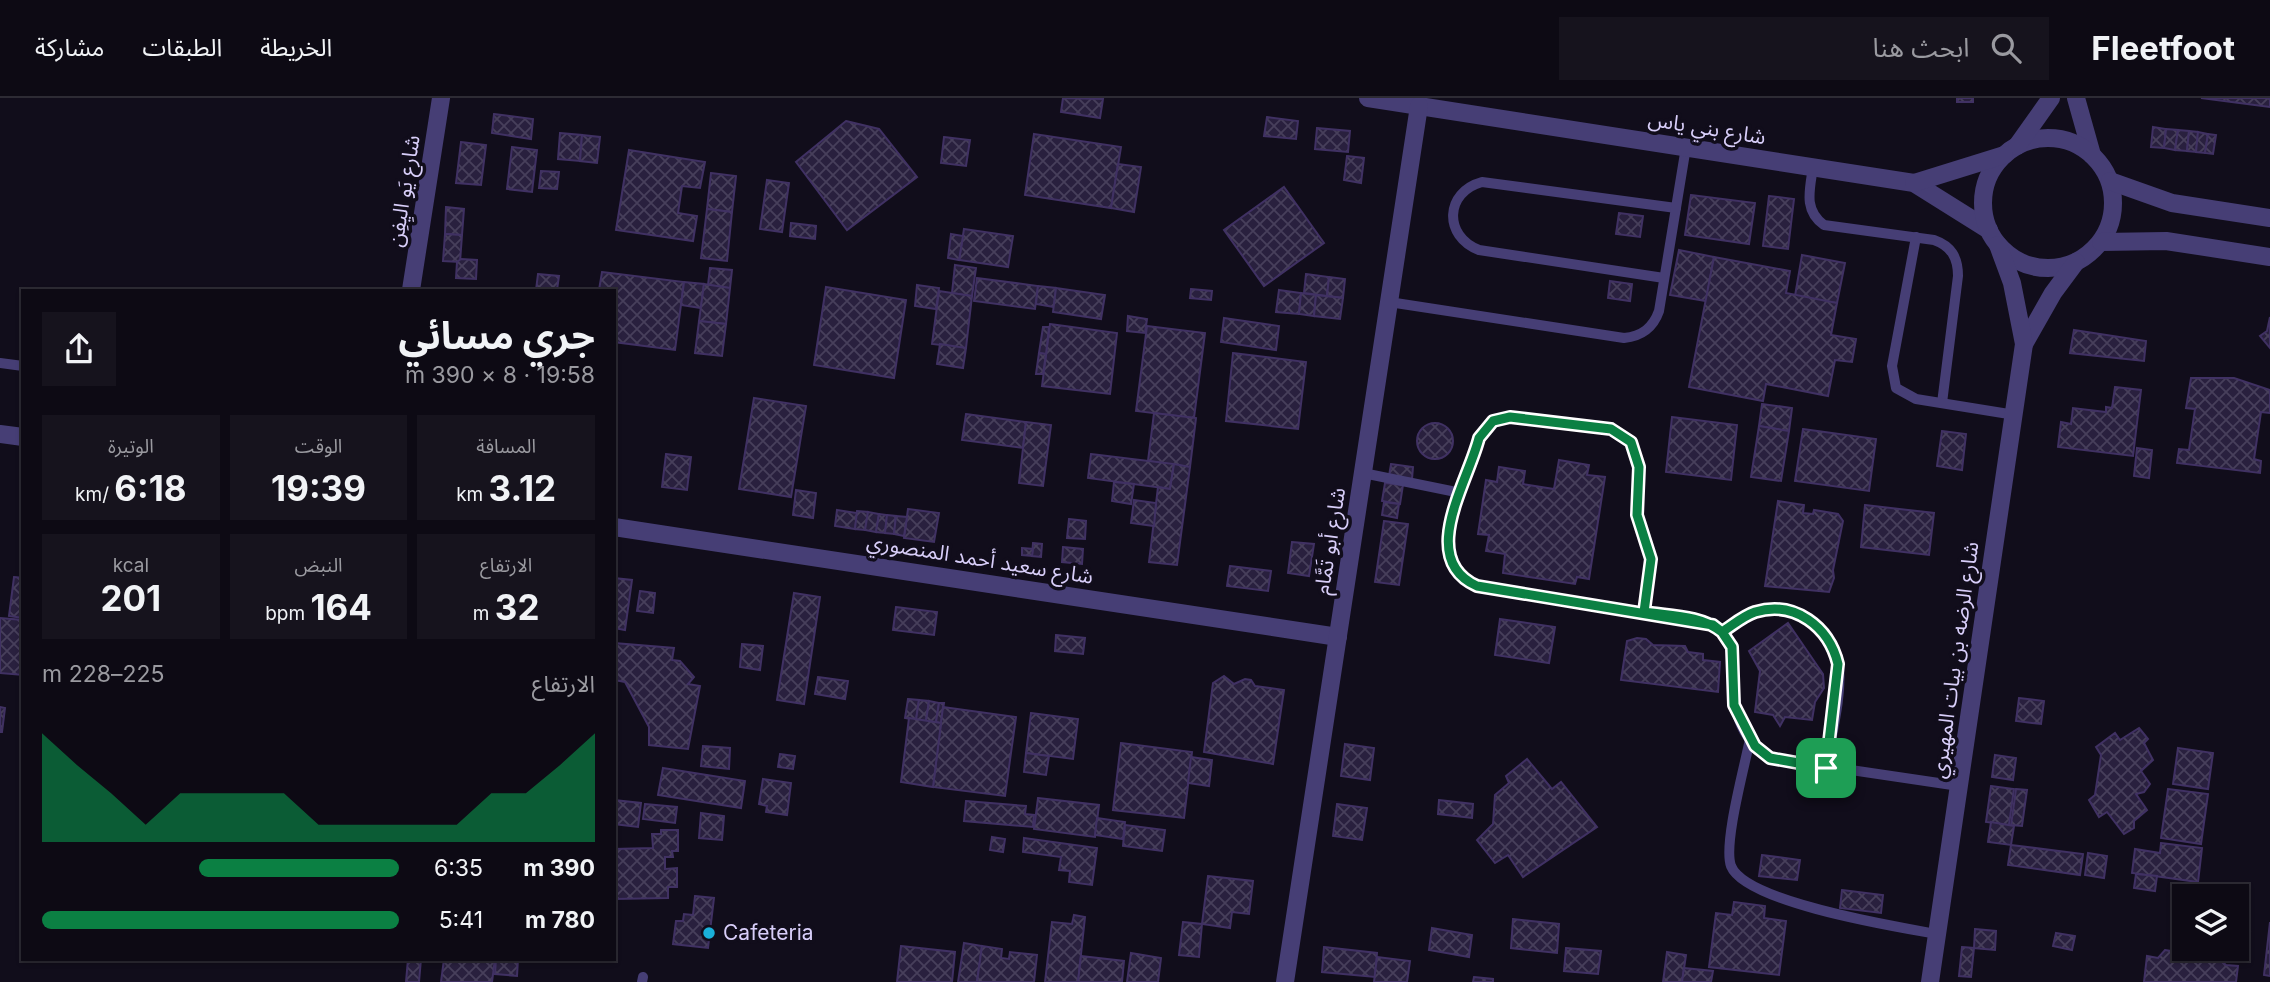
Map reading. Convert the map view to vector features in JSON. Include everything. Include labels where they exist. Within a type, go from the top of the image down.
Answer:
[{"type":"street","name":"شارع يَو اليِفِن","points":[[411,289],[441,98]]},
{"type":"street","name":"شارع بني ياس","points":[[1368,98],[1914,183],[1993,237]]},
{"type":"street","points":[[2051,98],[1986,182],[1984,215],[1993,237],[2026,264],[2042,268],[2076,262],[2101,242],[2113,213],[2110,181],[2092,155],[2076,98]]},
{"type":"street","name":"شارع أبو تَمَّام","points":[[1285,982],[1419,106]]},
{"type":"street","points":[[2010,150],[2048,138],[2064,139],[2092,155]]},
{"type":"street","name":"شارع بني ياس","points":[[1914,183],[2010,150]]},
{"type":"street","points":[[2110,181],[2172,203],[2270,218]]},
{"type":"street","name":"شارع الرضه بن بيات المهيري","points":[[1930,982],[2024,344],[2015,293],[1993,237]]},
{"type":"street","points":[[2101,242],[2166,241],[2270,257]]},
{"type":"street","name":"شارع الرضه بن بيات المهيري","points":[[2024,344],[2053,293],[2076,262]]},
{"type":"street","points":[[0,434],[21,437]]},
{"type":"street","name":"شارع سعيد أحمد المنصوري","points":[[616,527],[1338,637]]},
{"type":"lane","points":[[1389,302],[1624,338],[1640,335],[1652,325],[1659,311],[1686,148]]},
{"type":"lane","points":[[1813,167],[1809,205],[1817,220],[1832,227],[1916,237],[1942,243],[1956,257],[1958,266],[1942,403]]},
{"type":"lane","points":[[1664,278],[1479,250],[1460,239],[1455,230],[1453,209],[1463,191],[1482,182],[1676,208]]},
{"type":"lane","points":[[1916,237],[1891,374],[1902,393],[1942,403],[2015,415]]},
{"type":"lane","points":[[0,363],[21,366]]},
{"type":"lane","points":[[1644,612],[1650,548],[1637,515],[1639,458],[1625,436],[1611,429],[1501,418],[1482,431],[1453,514],[1447,548],[1452,566],[1467,581],[1477,586],[1644,612],[1702,621],[1722,632],[1734,656],[1734,705],[1750,738],[1770,758],[1959,786]]},
{"type":"lane","points":[[1363,473],[1461,493]]},
{"type":"lane","points":[[1722,632],[1755,612],[1782,609],[1808,618],[1828,638],[1837,657],[1839,678],[1826,768]]},
{"type":"lane","points":[[1750,738],[1730,846],[1731,866],[1745,883],[1816,910],[1937,934]]},
{"type":"building","points":[[1063,98],[1103,99],[1100,118],[1061,112]]},
{"type":"building","points":[[1957,98],[1973,98],[1973,102],[1957,102]]},
{"type":"building","points":[[2201,98],[2270,98],[2270,107]]},
{"type":"building","points":[[494,114],[533,119],[531,139],[492,133]]},
{"type":"building","points":[[1267,117],[1298,121],[1296,139],[1264,136]]},
{"type":"building","points":[[846,121],[879,129],[917,177],[847,230],[796,162]]},
{"type":"building","points":[[2153,127],[2166,129],[2164,148],[2151,147]]},
{"type":"building","points":[[1317,128],[1350,131],[1348,152],[1315,149]]},
{"type":"building","points":[[2166,129],[2178,130],[2175,150],[2164,148]]},
{"type":"building","points":[[2178,130],[2189,131],[2187,151],[2175,150]]},
{"type":"building","points":[[2189,131],[2198,132],[2196,152],[2187,151]]},
{"type":"building","points":[[2198,132],[2208,134],[2205,153],[2196,152]]},
{"type":"building","points":[[560,133],[582,135],[580,161],[558,159]]},
{"type":"building","points":[[1034,134],[1121,147],[1111,208],[1025,195]]},
{"type":"building","points":[[2208,134],[2216,135],[2213,154],[2205,153]]},
{"type":"building","points":[[582,135],[600,137],[597,163],[580,161]]},
{"type":"building","points":[[944,137],[970,140],[966,166],[941,163]]},
{"type":"building","points":[[461,142],[486,145],[481,185],[456,183]]},
{"type":"building","points":[[512,147],[537,150],[532,192],[507,189]]},
{"type":"building","points":[[629,150],[705,162],[700,188],[682,186],[678,213],[697,216],[693,241],[616,230]]},
{"type":"building","points":[[1347,156],[1364,158],[1361,183],[1344,180]]},
{"type":"building","points":[[1118,164],[1141,167],[1134,212],[1111,208]]},
{"type":"building","points":[[541,171],[559,172],[557,189],[539,188]]},
{"type":"building","points":[[711,173],[736,176],[732,212],[707,209]]},
{"type":"building","points":[[767,180],[789,183],[782,232],[760,229]]},
{"type":"building","points":[[1284,187],[1324,243],[1264,286],[1224,230]]},
{"type":"building","points":[[1691,195],[1755,203],[1749,244],[1685,235]]},
{"type":"building","points":[[1769,196],[1794,199],[1788,249],[1763,246]]},
{"type":"building","points":[[446,207],[464,209],[462,235],[445,234]]},
{"type":"building","points":[[707,209],[732,212],[727,261],[701,258]]},
{"type":"building","points":[[1619,213],[1643,216],[1640,237],[1616,234]]},
{"type":"building","points":[[791,223],[816,226],[815,239],[790,236]]},
{"type":"building","points":[[964,229],[1013,236],[1008,267],[959,260]]},
{"type":"building","points":[[445,234],[462,235],[460,262],[443,261]]},
{"type":"building","points":[[951,234],[963,236],[959,260],[948,258]]},
{"type":"building","points":[[1679,250],[1714,257],[1706,301],[1670,295]]},
{"type":"building","points":[[1802,255],[1845,263],[1837,303],[1795,296]]},
{"type":"building","points":[[1714,257],[1790,271],[1786,293],[1837,303],[1831,335],[1856,339],[1852,362],[1835,360],[1828,396],[1766,384],[1763,401],[1689,387]]},
{"type":"building","points":[[461,259],[477,260],[476,279],[456,278],[457,262]]},
{"type":"building","points":[[955,265],[976,268],[972,296],[952,293]]},
{"type":"building","points":[[710,268],[732,270],[730,288],[708,285]]},
{"type":"building","points":[[602,272],[684,282],[675,350],[616,342],[616,289],[599,289]]},
{"type":"building","points":[[538,274],[559,276],[557,289],[536,289]]},
{"type":"building","points":[[1306,274],[1329,277],[1327,296],[1304,293]]},
{"type":"building","points":[[1329,277],[1345,279],[1343,298],[1327,296]]},
{"type":"building","points":[[977,278],[1038,286],[1035,309],[974,301]]},
{"type":"building","points":[[1610,281],[1632,284],[1630,301],[1608,298]]},
{"type":"building","points":[[684,282],[704,284],[701,308],[681,305]]},
{"type":"building","points":[[704,284],[730,288],[726,324],[699,321]]},
{"type":"building","points":[[917,285],[939,288],[936,309],[915,306]]},
{"type":"building","points":[[1038,286],[1056,288],[1054,307],[1036,304]]},
{"type":"building","points":[[826,287],[906,300],[894,378],[814,365]]},
{"type":"building","points":[[1056,288],[1105,295],[1101,319],[1053,312]]},
{"type":"building","points":[[1191,289],[1212,291],[1211,300],[1190,298]]},
{"type":"building","points":[[1279,290],[1301,293],[1299,314],[1276,312]]},
{"type":"building","points":[[939,291],[972,296],[966,348],[932,344]]},
{"type":"building","points":[[1301,293],[1316,295],[1314,316],[1299,314]]},
{"type":"building","points":[[1316,295],[1343,298],[1340,319],[1314,316]]},
{"type":"building","points":[[1128,316],[1147,319],[1145,333],[1127,331]]},
{"type":"building","points":[[2270,317],[2270,348],[2260,336],[2267,331]]},
{"type":"building","points":[[1224,318],[1279,326],[1276,350],[1221,342]]},
{"type":"building","points":[[699,321],[726,324],[722,356],[695,353]]},
{"type":"building","points":[[1050,324],[1117,333],[1110,394],[1042,386]]},
{"type":"building","points":[[1147,326],[1205,333],[1194,418],[1136,411]]},
{"type":"building","points":[[1043,327],[1049,327],[1046,354],[1039,353]]},
{"type":"building","points":[[2074,330],[2146,341],[2144,361],[2070,353]]},
{"type":"building","points":[[940,344],[966,348],[963,368],[937,364]]},
{"type":"building","points":[[1039,353],[1046,354],[1043,374],[1036,374]]},
{"type":"building","points":[[1233,353],[1306,362],[1298,429],[1226,421]]},
{"type":"building","points":[[2191,378],[2234,378],[2270,390],[2270,413],[2261,412],[2254,459],[2261,461],[2260,473],[2177,463],[2179,449],[2189,450],[2195,409],[2186,408]]},
{"type":"building","points":[[2115,387],[2141,390],[2133,456],[2058,447],[2061,422],[2071,424],[2073,408],[2106,412],[2106,407],[2112,408]]},
{"type":"building","points":[[754,398],[806,406],[791,497],[739,489]]},
{"type":"building","points":[[1762,404],[1792,408],[1789,431],[1759,426]]},
{"type":"building","points":[[1154,413],[1196,418],[1190,467],[1148,461]]},
{"type":"building","points":[[966,414],[1026,422],[1023,448],[962,440]]},
{"type":"building","points":[[1672,417],[1737,425],[1731,480],[1666,472]]},
{"type":"building","points":[[1026,422],[1051,425],[1043,486],[1019,483]]},
{"type":"building","points":[[1435,423],[1448,428],[1453,441],[1448,454],[1435,459],[1422,454],[1417,441],[1422,428]]},
{"type":"building","points":[[1759,426],[1789,431],[1781,481],[1751,477]]},
{"type":"building","points":[[1803,429],[1876,439],[1869,491],[1795,481]]},
{"type":"building","points":[[1942,431],[1966,434],[1962,470],[1937,466]]},
{"type":"building","points":[[2137,448],[2152,450],[2149,478],[2134,476]]},
{"type":"building","points":[[666,454],[691,457],[687,490],[662,487]]},
{"type":"building","points":[[1091,454],[1174,464],[1170,489],[1088,478]]},
{"type":"building","points":[[1559,460],[1589,465],[1587,475],[1605,477],[1589,579],[1577,577],[1575,584],[1503,573],[1505,554],[1486,551],[1489,535],[1478,534],[1486,480],[1497,482],[1499,467],[1525,471],[1523,484],[1554,489]]},
{"type":"building","points":[[1174,464],[1190,467],[1177,565],[1149,562],[1158,487],[1170,489]]},
{"type":"building","points":[[1391,464],[1413,467],[1412,479],[1389,476]]},
{"type":"building","points":[[1114,482],[1134,484],[1131,504],[1112,501]]},
{"type":"building","points":[[1385,483],[1403,485],[1400,504],[1382,501]]},
{"type":"building","points":[[796,490],[816,493],[813,518],[793,515]]},
{"type":"building","points":[[1134,500],[1156,503],[1154,526],[1131,523]]},
{"type":"building","points":[[1778,501],[1804,505],[1803,513],[1813,514],[1814,510],[1838,514],[1843,521],[1833,570],[1834,578],[1829,592],[1765,586]]},
{"type":"building","points":[[1384,502],[1399,504],[1397,518],[1382,515]]},
{"type":"building","points":[[1865,505],[1934,513],[1929,555],[1861,547]]},
{"type":"building","points":[[908,509],[939,513],[934,542],[904,538]]},
{"type":"building","points":[[837,510],[857,513],[855,529],[835,526]]},
{"type":"building","points":[[857,511],[868,512],[865,530],[855,529]]},
{"type":"building","points":[[868,512],[879,514],[876,532],[865,530]]},
{"type":"building","points":[[879,514],[887,515],[885,533],[876,532]]},
{"type":"building","points":[[887,515],[896,516],[894,534],[885,533]]},
{"type":"building","points":[[896,516],[907,517],[904,536],[894,534]]},
{"type":"building","points":[[1069,519],[1086,521],[1085,539],[1067,538]]},
{"type":"building","points":[[1384,521],[1408,524],[1399,585],[1375,582]]},
{"type":"building","points":[[1292,542],[1314,544],[1309,576],[1288,573]]},
{"type":"building","points":[[1033,543],[1042,544],[1041,557],[1032,556]]},
{"type":"building","points":[[1063,547],[1083,549],[1082,564],[1062,562]]},
{"type":"building","points":[[1022,548],[1033,549],[1032,556],[1022,555]]},
{"type":"building","points":[[1230,566],[1271,571],[1268,591],[1227,586]]},
{"type":"building","points":[[14,577],[21,578],[21,618],[9,616]]},
{"type":"building","points":[[616,578],[632,580],[625,630],[616,628]]},
{"type":"building","points":[[640,591],[655,593],[653,613],[637,611]]},
{"type":"building","points":[[794,593],[820,597],[804,704],[777,700]]},
{"type":"building","points":[[896,607],[937,612],[934,635],[893,630]]},
{"type":"building","points":[[0,618],[21,620],[21,675],[0,673]]},
{"type":"building","points":[[1500,619],[1555,627],[1549,663],[1495,655]]},
{"type":"building","points":[[1788,623],[1823,674],[1824,688],[1815,702],[1812,720],[1785,717],[1780,726],[1773,715],[1755,712],[1760,671],[1749,651]]},
{"type":"building","points":[[1056,635],[1085,638],[1083,654],[1055,651]]},
{"type":"building","points":[[1646,639],[1653,645],[1685,646],[1688,652],[1703,654],[1703,660],[1720,662],[1718,692],[1621,680],[1627,641]]},
{"type":"building","points":[[616,643],[674,648],[672,660],[680,661],[694,677],[688,684],[700,686],[688,749],[649,745],[649,727],[625,682],[616,680]]},
{"type":"building","points":[[742,644],[763,646],[760,670],[740,667]]},
{"type":"building","points":[[1224,676],[1234,684],[1245,679],[1251,680],[1255,686],[1284,690],[1273,764],[1204,752],[1213,683]]},
{"type":"building","points":[[818,677],[848,681],[845,699],[815,694]]},
{"type":"building","points":[[2019,698],[2044,701],[2041,724],[2016,721]]},
{"type":"building","points":[[908,699],[919,700],[916,720],[905,718]]},
{"type":"building","points":[[919,700],[929,701],[926,721],[916,720]]},
{"type":"building","points":[[929,701],[939,703],[936,722],[926,721]]},
{"type":"building","points":[[939,703],[944,703],[941,723],[936,722]]},
{"type":"building","points":[[0,707],[5,708],[2,732],[0,732]]},
{"type":"building","points":[[943,707],[1016,717],[1005,796],[933,787]]},
{"type":"building","points":[[1031,713],[1078,719],[1073,759],[1026,753]]},
{"type":"building","points":[[909,718],[941,723],[933,787],[901,782]]},
{"type":"building","points":[[2139,728],[2148,739],[2144,743],[2153,760],[2141,771],[2150,784],[2144,792],[2136,794],[2147,810],[2134,821],[2134,828],[2124,834],[2107,812],[2099,817],[2089,800],[2095,795],[2101,755],[2096,747],[2115,733],[2120,740]]},
{"type":"building","points":[[1121,743],[1192,752],[1184,818],[1113,810]]},
{"type":"building","points":[[1345,744],[1374,748],[1370,780],[1341,776]]},
{"type":"building","points":[[703,746],[730,748],[729,769],[701,766]]},
{"type":"building","points":[[2178,748],[2213,753],[2208,789],[2173,784]]},
{"type":"building","points":[[1026,753],[1049,756],[1046,775],[1024,772]]},
{"type":"building","points":[[780,754],[795,756],[793,769],[778,767]]},
{"type":"building","points":[[1995,755],[2016,758],[2013,780],[1992,777]]},
{"type":"building","points":[[1191,757],[1212,760],[1209,786],[1188,783]]},
{"type":"building","points":[[1527,759],[1552,789],[1561,782],[1597,827],[1523,877],[1508,855],[1495,863],[1477,840],[1493,824],[1495,795],[1509,783],[1506,776]]},
{"type":"building","points":[[663,768],[745,781],[741,808],[658,795]]},
{"type":"building","points":[[763,779],[791,783],[787,815],[766,812],[767,806],[759,804]]},
{"type":"building","points":[[1991,786],[2014,789],[2009,825],[1986,822]]},
{"type":"building","points":[[2016,789],[2027,790],[2022,826],[2011,825]]},
{"type":"building","points":[[2168,789],[2208,794],[2201,844],[2161,838]]},
{"type":"building","points":[[1038,798],[1099,805],[1095,837],[1034,829]]},
{"type":"building","points":[[616,800],[641,803],[638,827],[616,824]]},
{"type":"building","points":[[1439,800],[1473,804],[1472,818],[1438,814]]},
{"type":"building","points":[[966,801],[1026,806],[1025,814],[1034,815],[1033,827],[964,821]]},
{"type":"building","points":[[645,804],[677,807],[675,823],[643,819]]},
{"type":"building","points":[[1337,804],[1367,808],[1362,840],[1333,836]]},
{"type":"building","points":[[701,813],[724,816],[722,840],[699,838]]},
{"type":"building","points":[[1097,818],[1125,822],[1123,839],[1095,835]]},
{"type":"building","points":[[1991,822],[2014,826],[2011,845],[1988,842]]},
{"type":"building","points":[[1125,825],[1165,830],[1162,851],[1123,846]]},
{"type":"building","points":[[661,830],[678,830],[678,851],[672,851],[673,857],[665,857],[665,869],[677,868],[677,887],[668,887],[668,898],[616,899],[616,849],[653,848],[652,834],[661,834]]},
{"type":"building","points":[[992,837],[1005,839],[1003,852],[990,850]]},
{"type":"building","points":[[1024,838],[1097,848],[1092,885],[1069,882],[1070,871],[1059,870],[1061,857],[1023,852]]},
{"type":"building","points":[[2161,843],[2202,848],[2198,882],[2132,873],[2135,849],[2160,853]]},
{"type":"building","points":[[2011,845],[2083,854],[2080,875],[2008,865]]},
{"type":"building","points":[[2088,853],[2107,856],[2104,878],[2085,875]]},
{"type":"building","points":[[1762,855],[1800,860],[1797,880],[1759,876]]},
{"type":"building","points":[[2136,874],[2157,876],[2155,891],[2134,888]]},
{"type":"building","points":[[1208,876],[1253,881],[1249,914],[1232,912],[1230,928],[1202,924]]},
{"type":"building","points":[[1842,890],[1883,895],[1881,913],[1840,908]]},
{"type":"building","points":[[695,896],[714,898],[708,948],[673,944],[676,921],[683,921],[684,914],[693,915]]},
{"type":"building","points":[[1734,902],[1765,906],[1764,918],[1786,921],[1779,975],[1709,967],[1716,913],[1732,915]]},
{"type":"building","points":[[1074,915],[1085,917],[1078,982],[1045,982],[1052,922],[1072,924]]},
{"type":"building","points":[[1513,919],[1559,924],[1557,953],[1511,948]]},
{"type":"building","points":[[1183,922],[1202,924],[1199,957],[1179,955]]},
{"type":"building","points":[[2270,922],[2270,976],[2264,975]]},
{"type":"building","points":[[1432,928],[1472,935],[1469,957],[1429,950]]},
{"type":"building","points":[[1975,929],[1996,931],[1995,950],[1974,948]]},
{"type":"building","points":[[2056,933],[2075,936],[2072,950],[2053,946]]},
{"type":"building","points":[[964,943],[982,946],[977,982],[958,982]]},
{"type":"building","points":[[901,946],[955,952],[952,982],[897,982]]},
{"type":"building","points":[[982,946],[1002,949],[1001,958],[1009,959],[1010,952],[1037,955],[1034,982],[977,982]]},
{"type":"building","points":[[1324,947],[1377,953],[1375,977],[1322,972]]},
{"type":"building","points":[[1962,947],[1974,948],[1971,977],[1959,976]]},
{"type":"building","points":[[1566,948],[1601,951],[1598,974],[1564,971]]},
{"type":"building","points":[[2165,950],[2172,951],[2172,961],[2221,961],[2226,965],[2238,966],[2236,982],[2144,982],[2147,956],[2158,958]]},
{"type":"building","points":[[1667,952],[1686,955],[1682,982],[1663,982]]},
{"type":"building","points":[[1131,953],[1161,958],[1158,982],[1127,982]]},
{"type":"building","points":[[1081,956],[1124,961],[1122,982],[1078,982]]},
{"type":"building","points":[[1377,957],[1410,961],[1407,982],[1374,982]]},
{"type":"building","points":[[408,961],[421,961],[419,982],[406,982]]},
{"type":"building","points":[[444,961],[495,961],[492,982],[441,982]]},
{"type":"building","points":[[496,961],[518,961],[517,976],[495,974]]},
{"type":"building","points":[[1684,968],[1713,971],[1711,982],[1682,982]]},
{"type":"building","points":[[1474,977],[1493,979],[1493,982],[1473,982]]},
{"type":"place","name":"Cafeteria","points":[[709,933]]},
{"type":"route","points":[[1826,768],[1779,761],[1770,758],[1755,746],[1734,705],[1732,647],[1722,632],[1713,625],[1702,621],[1644,612],[1477,586],[1458,575],[1448,557],[1449,531],[1479,438],[1487,425],[1510,417],[1611,429],[1631,442],[1639,458],[1637,515],[1650,548],[1651,559],[1644,612],[1702,621],[1722,632],[1755,612],[1782,609],[1808,618],[1819,627],[1835,650],[1839,678],[1826,768]]}]
